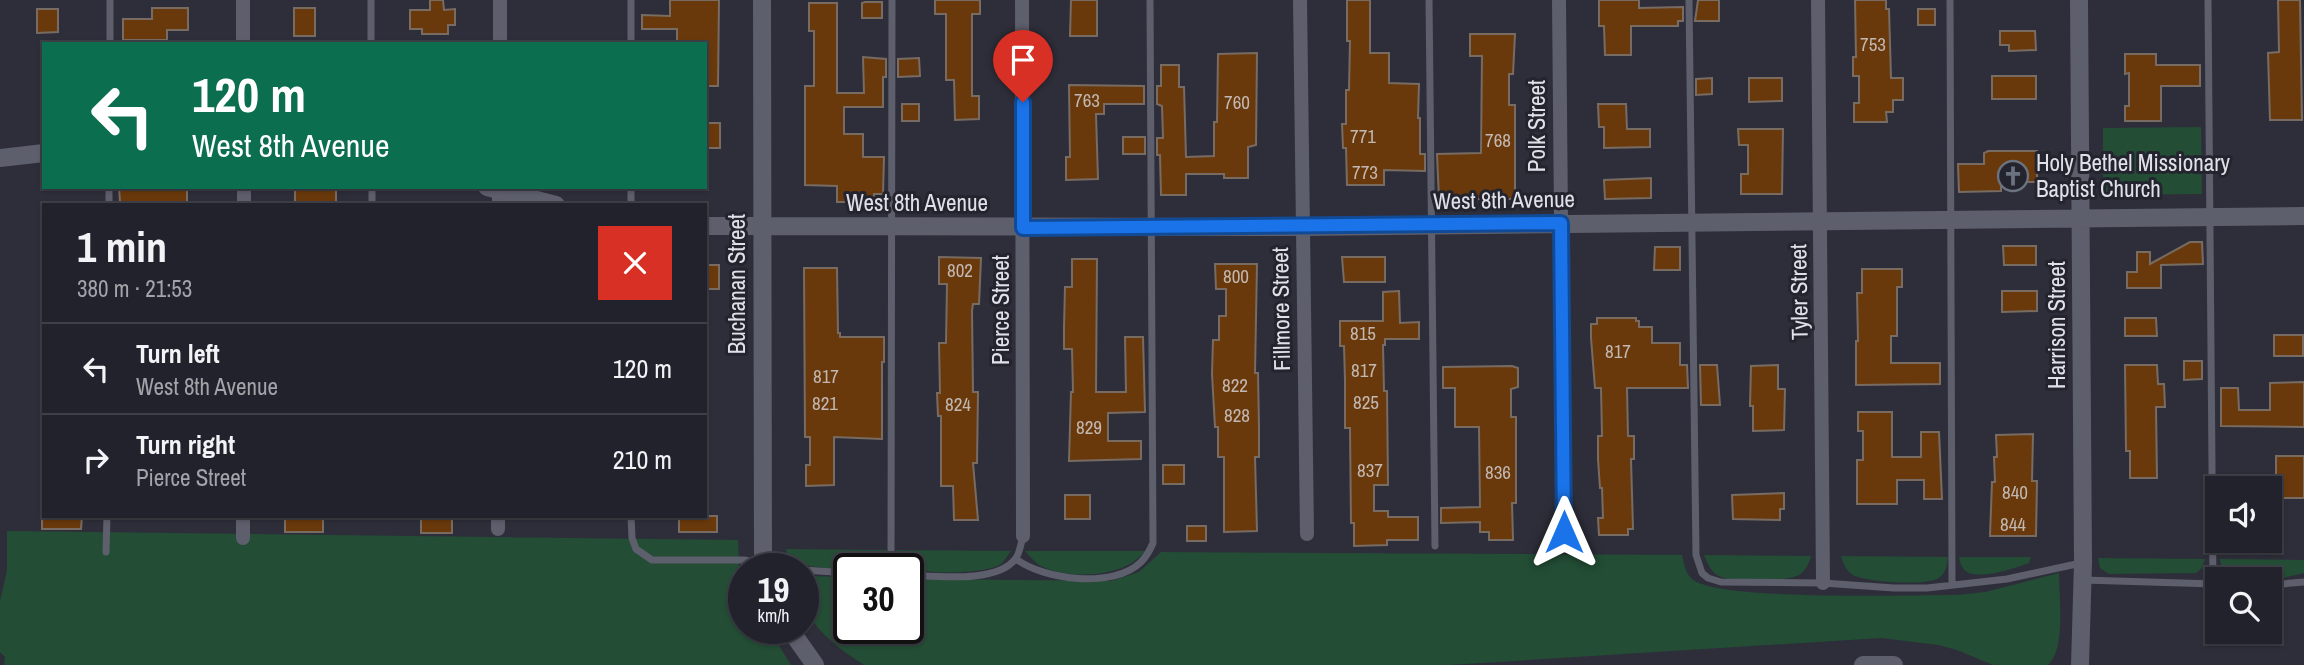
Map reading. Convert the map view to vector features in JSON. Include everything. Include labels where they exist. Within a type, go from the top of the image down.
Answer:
[{"type":"street","points":[[243,0],[243,42]]},
{"type":"street","points":[[500,0],[500,42]]},
{"type":"street","name":"Buchanan Street","points":[[762,0],[763,553]]},
{"type":"street","name":"Pierce Street","points":[[1022,0],[1023,537]]},
{"type":"street","name":"Fillmore Street","points":[[1300,0],[1307,534]]},
{"type":"street","name":"Polk Street","points":[[1559,0],[1564,546]]},
{"type":"street","name":"Tyler Street","points":[[1818,0],[1824,417],[1823,583]]},
{"type":"street","name":"Harrison Street","points":[[2077,660],[2083,571],[2079,0]]},
{"type":"street","points":[[0,158],[42,153]]},
{"type":"street","points":[[496,192],[547,203]]},
{"type":"street","name":"West 8th Avenue","points":[[707,226],[1302,227],[2304,216]]},
{"type":"street","points":[[243,518],[243,538]]},
{"type":"street","points":[[800,644],[815,665]]},
{"type":"street","points":[[1863,665],[1894,665]]},
{"type":"lane","points":[[110,0],[110,42]]},
{"type":"lane","points":[[371,0],[371,42]]},
{"type":"lane","points":[[631,0],[631,42]]},
{"type":"lane","points":[[891,553],[892,0]]},
{"type":"lane","points":[[1016,559],[1028,568],[1043,573],[1082,578],[1104,577],[1125,572],[1140,563],[1153,542],[1150,0]]},
{"type":"lane","points":[[1429,0],[1435,546]]},
{"type":"lane","points":[[1689,0],[1696,555],[1699,567],[1708,578],[1721,582],[1823,583],[1894,589],[1927,588],[2083,571],[2205,583]]},
{"type":"lane","points":[[1950,0],[1952,585]]},
{"type":"lane","points":[[2208,0],[2215,567]]},
{"type":"lane","points":[[106,552],[107,518]]},
{"type":"lane","points":[[631,518],[632,538],[636,549],[652,560],[728,560]]},
{"type":"lane","points":[[924,575],[987,574],[1016,559],[1023,537]]},
{"type":"lane","points":[[2282,584],[2304,582]]},
{"type":"green space","points":[[2201,127],[2202,194],[2103,195],[2103,128]]},
{"type":"green space","points":[[7,531],[738,540],[738,553],[728,553],[728,644],[778,644],[791,665],[4,665],[5,657],[0,652],[0,601],[7,570]]},
{"type":"green space","points":[[786,549],[887,550],[885,553],[833,553],[833,568],[819,568],[819,553],[787,553]]},
{"type":"green space","points":[[896,550],[1011,551],[1001,564],[994,567],[941,572],[924,571],[924,553],[898,553]]},
{"type":"green space","points":[[1025,551],[1146,551],[1119,569],[1084,575],[1050,570],[1039,565]]},
{"type":"green space","points":[[1161,552],[1682,555],[1690,578],[1711,587],[1778,594],[1861,596],[1985,592],[2059,573],[2059,635],[2054,657],[2048,665],[1993,665],[1938,645],[1881,638],[1449,665],[864,665],[835,644],[924,644],[924,579],[1111,581],[1139,572]]},
{"type":"green space","points":[[1704,555],[1811,556],[1799,575],[1783,579],[1748,580],[1721,577],[1710,568]]},
{"type":"green space","points":[[1841,556],[1948,557],[1945,571],[1940,577],[1911,583],[1860,578],[1847,569]]},
{"type":"green space","points":[[1959,557],[2031,557],[2029,563],[1980,575],[1965,571]]},
{"type":"green space","points":[[2098,558],[2205,559],[2202,568],[2196,573],[2109,574],[2100,568]]},
{"type":"green space","points":[[2220,559],[2304,560],[2304,573],[2282,578],[2282,567],[2222,567]]},
{"type":"green space","points":[[819,576],[833,577],[833,642],[819,629]]},
{"type":"building","points":[[430,0],[443,0],[444,10],[455,9],[455,25],[448,25],[448,34],[422,34],[422,29],[410,29],[410,10],[430,10]]},
{"type":"building","points":[[670,0],[719,0],[718,86],[707,86],[707,42],[677,42],[677,29],[642,29],[642,15],[670,16]]},
{"type":"building","points":[[935,0],[980,0],[980,14],[972,14],[972,96],[979,96],[979,119],[955,120],[954,80],[946,80],[946,14],[935,14]]},
{"type":"building","points":[[1071,0],[1097,0],[1097,36],[1070,36]]},
{"type":"building","points":[[1347,0],[1370,0],[1370,53],[1389,53],[1389,83],[1419,84],[1420,154],[1425,154],[1425,171],[1384,170],[1384,185],[1347,185],[1342,124],[1346,124],[1346,90],[1349,90]]},
{"type":"building","points":[[1599,0],[1639,0],[1639,8],[1683,7],[1683,21],[1678,21],[1678,26],[1631,26],[1631,55],[1605,55],[1604,26],[1599,26]]},
{"type":"building","points":[[1698,0],[1719,0],[1719,21],[1695,21]]},
{"type":"building","points":[[1855,0],[1886,0],[1886,9],[1889,9],[1891,78],[1903,78],[1903,100],[1893,100],[1893,112],[1886,112],[1887,122],[1854,122],[1854,103],[1859,103],[1859,76],[1853,76],[1853,57],[1856,57]]},
{"type":"building","points":[[2278,0],[2300,0],[2302,120],[2270,120],[2268,53],[2279,52]]},
{"type":"building","points":[[882,2],[882,18],[862,18],[862,3]]},
{"type":"building","points":[[809,3],[837,3],[837,93],[864,93],[863,57],[886,59],[883,107],[844,107],[844,134],[863,134],[863,157],[884,157],[883,194],[874,194],[874,202],[837,202],[837,186],[805,185],[805,86],[814,86],[814,31],[809,31]]},
{"type":"building","points":[[152,8],[188,8],[188,30],[167,30],[167,40],[123,40],[123,19],[152,19]]},
{"type":"building","points":[[294,8],[315,8],[315,36],[294,36]]},
{"type":"building","points":[[37,9],[58,9],[58,32],[37,33]]},
{"type":"building","points":[[1918,9],[1935,9],[1935,25],[1918,25]]},
{"type":"building","points":[[2000,31],[2035,31],[2036,50],[2009,51],[2009,45],[2000,45]]},
{"type":"building","points":[[1470,34],[1515,34],[1513,74],[1509,74],[1509,105],[1515,105],[1515,199],[1439,199],[1437,154],[1481,153],[1482,56],[1470,56]]},
{"type":"building","points":[[1257,53],[1256,145],[1248,147],[1248,178],[1224,178],[1224,174],[1186,174],[1186,195],[1161,195],[1157,138],[1163,138],[1162,106],[1157,104],[1157,86],[1161,86],[1161,65],[1179,65],[1179,87],[1184,87],[1186,157],[1214,156],[1218,54]]},
{"type":"building","points":[[2125,54],[2156,54],[2156,65],[2200,65],[2200,86],[2161,86],[2161,121],[2125,121],[2125,106],[2129,106],[2129,73],[2125,74]]},
{"type":"building","points":[[919,58],[920,76],[898,77],[898,59]]},
{"type":"building","points":[[1992,76],[2036,76],[2036,99],[1992,99]]},
{"type":"building","points":[[1712,78],[1712,94],[1696,95],[1696,79]]},
{"type":"building","points":[[1749,78],[1782,78],[1782,101],[1749,102]]},
{"type":"building","points":[[1069,85],[1144,86],[1144,104],[1104,104],[1104,114],[1096,114],[1098,179],[1066,180],[1066,157],[1070,157]]},
{"type":"building","points":[[902,104],[919,104],[919,121],[902,121]]},
{"type":"building","points":[[1598,104],[1626,104],[1627,129],[1650,129],[1650,147],[1604,148],[1604,127],[1599,127]]},
{"type":"building","points":[[707,123],[720,123],[720,148],[707,148]]},
{"type":"building","points":[[1738,129],[1783,129],[1782,194],[1741,194],[1741,174],[1748,174],[1748,145],[1739,145]]},
{"type":"building","points":[[1123,137],[1145,137],[1145,154],[1123,154]]},
{"type":"building","name":"Holy Bethel Missionary Baptist Church","points":[[2037,151],[2037,182],[2001,182],[2001,191],[1959,192],[1958,164],[1984,164],[1984,153]]},
{"type":"building","points":[[1651,178],[1651,198],[1605,199],[1604,180]]},
{"type":"building","points":[[119,189],[187,189],[187,203],[120,202]]},
{"type":"building","points":[[336,189],[336,203],[295,203],[295,190]]},
{"type":"building","points":[[2190,242],[2202,242],[2203,264],[2161,265],[2161,288],[2127,288],[2127,272],[2137,272],[2137,252],[2150,252],[2150,264]]},
{"type":"building","points":[[2003,246],[2036,246],[2036,265],[2004,265]]},
{"type":"building","points":[[1655,247],[1680,247],[1680,270],[1654,270]]},
{"type":"building","points":[[939,257],[981,258],[979,304],[973,304],[972,311],[973,392],[978,392],[977,463],[973,463],[978,520],[954,520],[953,486],[941,486],[941,416],[938,416],[937,393],[940,393],[939,343],[946,343],[947,284],[939,284]]},
{"type":"building","points":[[1342,257],[1385,257],[1385,282],[1344,282]]},
{"type":"building","points":[[1072,259],[1097,259],[1096,392],[1126,392],[1125,337],[1143,337],[1145,412],[1108,413],[1108,441],[1141,441],[1141,459],[1069,461],[1073,392],[1072,349],[1064,349],[1064,327],[1065,287],[1072,287]]},
{"type":"building","points":[[1215,264],[1257,264],[1257,531],[1224,532],[1224,457],[1218,457],[1218,427],[1215,427],[1212,374],[1213,340],[1219,340],[1219,316],[1226,316],[1226,289],[1216,289]]},
{"type":"building","points":[[707,265],[719,265],[719,289],[707,289]]},
{"type":"building","points":[[804,268],[837,268],[840,337],[884,337],[882,439],[834,437],[834,485],[806,486],[806,465],[810,465],[810,437],[805,437]]},
{"type":"building","points":[[1862,269],[1902,269],[1902,287],[1897,287],[1897,336],[1891,336],[1891,363],[1940,363],[1940,384],[1856,385],[1857,293],[1862,293]]},
{"type":"building","points":[[1399,291],[1400,323],[1419,322],[1419,339],[1385,339],[1383,345],[1384,391],[1387,391],[1388,485],[1374,485],[1374,511],[1388,511],[1388,517],[1418,517],[1418,540],[1387,540],[1387,545],[1354,546],[1354,523],[1351,523],[1350,428],[1345,428],[1344,346],[1340,346],[1340,321],[1383,321],[1383,292]]},
{"type":"building","points":[[2002,291],[2037,291],[2037,311],[2002,312]]},
{"type":"building","points":[[1597,318],[1636,318],[1639,327],[1652,327],[1652,343],[1680,343],[1680,365],[1687,365],[1688,388],[1627,388],[1628,436],[1634,436],[1634,459],[1631,459],[1633,529],[1628,529],[1628,535],[1599,535],[1598,518],[1603,518],[1598,459],[1598,436],[1602,436],[1601,388],[1595,388],[1591,338],[1591,324],[1597,324]]},
{"type":"building","points":[[2125,318],[2156,318],[2157,336],[2125,336]]},
{"type":"building","points":[[2274,335],[2303,335],[2303,356],[2274,356]]},
{"type":"building","points":[[2184,361],[2202,361],[2202,379],[2184,380]]},
{"type":"building","points":[[1700,365],[1717,365],[1720,405],[1701,405]]},
{"type":"building","points":[[1778,365],[1778,389],[1785,389],[1784,430],[1753,431],[1753,406],[1750,406],[1751,366]]},
{"type":"building","points":[[2125,365],[2157,365],[2158,384],[2164,384],[2165,407],[2156,407],[2157,478],[2130,478],[2130,451],[2126,451]]},
{"type":"building","points":[[1443,367],[1518,368],[1518,387],[1511,389],[1511,417],[1516,417],[1513,540],[1489,540],[1489,532],[1480,532],[1480,522],[1441,523],[1441,508],[1480,507],[1479,427],[1455,427],[1455,388],[1443,388]]},
{"type":"building","points":[[2304,382],[2304,427],[2221,426],[2221,388],[2238,388],[2239,410],[2270,410],[2270,383]]},
{"type":"building","points":[[1858,412],[1892,412],[1892,457],[1921,457],[1921,432],[1939,432],[1942,499],[1924,499],[1924,480],[1897,480],[1897,504],[1857,504],[1857,460],[1863,460],[1863,431],[1858,431]]},
{"type":"building","points":[[2033,434],[2032,481],[2037,481],[2036,536],[1990,536],[1992,482],[1995,482],[1994,457],[1997,457],[1996,435]]},
{"type":"building","points":[[2276,456],[2304,456],[2304,498],[2282,498],[2282,476],[2276,476]]},
{"type":"building","points":[[1163,465],[1184,465],[1184,484],[1163,484]]},
{"type":"building","points":[[1784,493],[1784,509],[1780,509],[1780,520],[1733,519],[1732,495]]},
{"type":"building","points":[[1065,495],[1090,495],[1090,519],[1065,519]]},
{"type":"building","points":[[717,516],[717,532],[679,532],[679,518]]},
{"type":"building","points":[[42,518],[82,518],[81,529],[42,529]]},
{"type":"building","points":[[285,518],[323,518],[323,532],[285,532]]},
{"type":"building","points":[[421,518],[452,518],[452,533],[421,533]]},
{"type":"building","points":[[1187,526],[1206,526],[1206,541],[1187,541]]},
{"type":"place","name":"Holy Bethel Missionary Baptist Church","points":[[2013,176]]},
{"type":"route","points":[[1023,102],[1023,228],[1561,223],[1564,532]]}]
